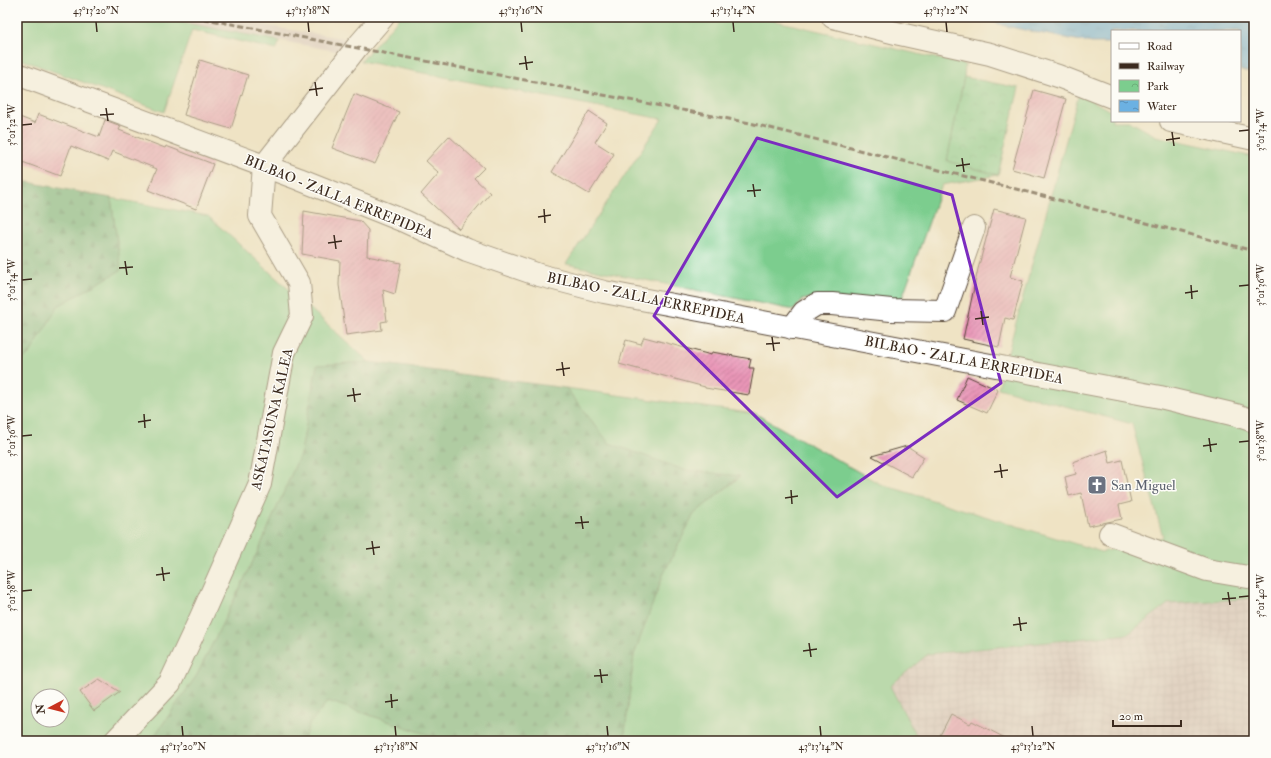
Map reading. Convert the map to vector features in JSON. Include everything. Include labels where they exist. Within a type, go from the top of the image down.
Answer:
[{"type":"street","points":[[264,166],[357,47],[383,17]]},
{"type":"street","points":[[833,17],[990,54],[1058,76],[1111,97]]},
{"type":"street","name":"BILBAO - ZALLA ERREPIDEA","points":[[17,74],[264,166],[404,221],[467,250],[539,275],[604,292],[1160,397],[1236,415],[1254,421]]},
{"type":"street","points":[[1176,122],[1254,139]]},
{"type":"street","name":"ASKATASUNA KALEA","points":[[115,741],[170,683],[260,484],[284,352],[302,316],[300,283],[260,216],[264,166]]},
{"type":"street","points":[[792,328],[804,312],[817,304],[832,304],[891,310],[945,311],[974,228]]},
{"type":"street","points":[[1110,534],[1207,570],[1254,578]]},
{"type":"highlighted area","points":[[757,138],[952,195],[1001,383],[837,497],[654,316]]},
{"type":"shaded area","points":[[154,17],[221,17],[349,39],[341,52]]},
{"type":"shaded area","points":[[1254,598],[1254,741],[919,741],[890,686],[928,654],[1128,634],[1168,604]]},
{"type":"green space","points":[[17,17],[154,17],[280,41],[276,50],[192,30],[164,112],[17,58]]},
{"type":"green space","points":[[400,17],[759,17],[965,65],[964,77],[947,161],[998,175],[942,185],[900,304],[815,297],[802,300],[794,310],[566,264],[662,119],[361,61]]},
{"type":"green space","points":[[964,77],[1019,88],[998,175],[947,161]]},
{"type":"green space","points":[[1079,93],[1111,111],[1111,122],[1131,122],[1156,136],[1254,157],[1254,598],[1168,604],[1128,634],[928,654],[890,686],[919,741],[624,741],[634,655],[663,575],[694,514],[740,477],[684,470],[609,443],[566,388],[756,414],[880,484],[1102,552],[1163,537],[1132,424],[998,388]]},
{"type":"green space","points":[[17,180],[111,198],[121,270],[58,306],[31,352],[17,365]]},
{"type":"green space","points":[[111,198],[208,216],[369,362],[317,365],[301,452],[260,547],[197,675],[151,741],[17,741],[17,365],[31,352],[58,306],[121,270]]},
{"type":"green space","points":[[369,362],[566,388],[609,443],[684,470],[740,476],[694,514],[663,575],[634,655],[624,741],[441,741],[426,734],[328,701],[310,723],[303,741],[151,741],[197,675],[260,547],[301,452],[317,365]]},
{"type":"green space","points":[[328,701],[426,734],[441,741],[303,741],[310,723]]},
{"type":"water","points":[[979,17],[1241,17],[1254,20],[1254,73],[1241,70],[1241,30],[1111,30],[1111,43],[1092,43],[1005,26]]},
{"type":"building","points":[[200,60],[248,75],[231,129],[184,115]]},
{"type":"building","points":[[1034,90],[1066,99],[1044,178],[1012,169]]},
{"type":"building","points":[[354,94],[399,112],[375,164],[332,148]]},
{"type":"building","points":[[589,111],[607,123],[595,142],[614,154],[589,194],[552,172]]},
{"type":"building","points":[[38,114],[99,137],[105,120],[121,126],[119,130],[165,148],[166,146],[213,164],[196,209],[148,190],[157,169],[112,151],[108,161],[71,146],[60,176],[17,160],[17,116],[35,123]]},
{"type":"building","points":[[449,136],[484,168],[474,178],[490,193],[459,229],[421,194],[439,173],[426,161]]},
{"type":"building","points":[[994,209],[1026,217],[1010,277],[1023,281],[1013,320],[1005,318],[999,347],[963,339],[978,269]]},
{"type":"building","points":[[304,211],[360,221],[368,230],[367,256],[401,263],[395,294],[383,290],[387,321],[381,322],[382,330],[346,335],[339,285],[340,261],[302,254]]},
{"type":"building","points":[[644,337],[711,355],[712,352],[751,359],[749,368],[754,368],[749,395],[705,388],[619,364],[626,340],[641,344]]},
{"type":"building","points":[[967,376],[998,390],[987,413],[957,400]]},
{"type":"building","points":[[907,446],[924,457],[912,477],[872,456]]},
{"type":"building","name":"San Miguel","points":[[1107,450],[1110,463],[1122,460],[1131,502],[1119,505],[1122,519],[1088,526],[1081,493],[1069,496],[1065,477],[1076,474],[1073,462]]},
{"type":"building","points":[[99,679],[120,692],[94,711],[80,692]]},
{"type":"building","points":[[951,714],[970,724],[972,721],[1011,741],[937,741]]},
{"type":"railway","points":[[195,17],[750,123],[1024,191],[1254,251]]},
{"type":"place","name":"San Miguel","points":[[1097,485]]}]
